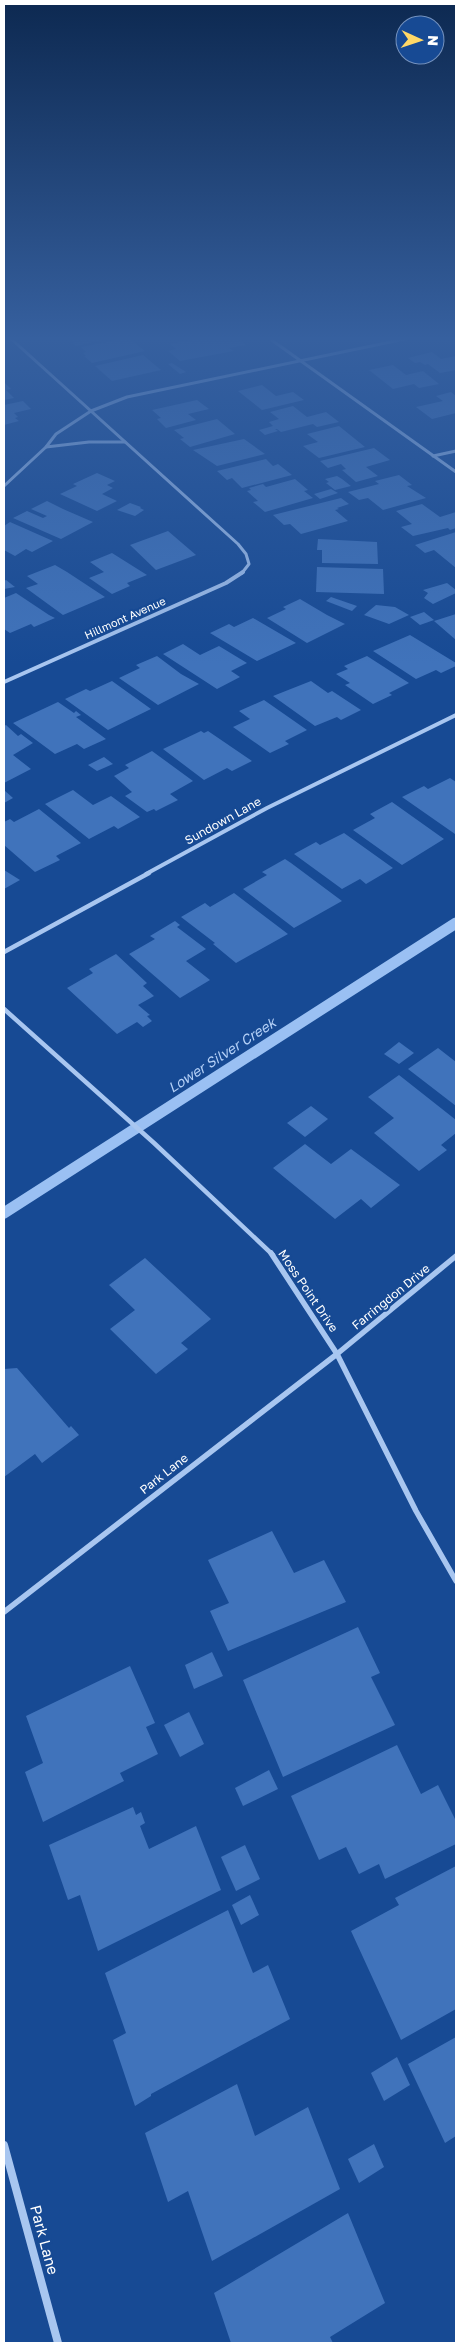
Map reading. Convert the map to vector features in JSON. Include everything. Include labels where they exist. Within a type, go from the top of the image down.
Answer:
[{"type":"street","points":[[4,486],[17,476],[46,447],[59,446]]},
{"type":"street","name":"Hillmont Avenue","points":[[4,682],[226,583],[241,575],[249,564],[246,554],[238,544],[130,446]]},
{"type":"street","points":[[418,446],[456,472]]},
{"type":"street","points":[[433,456],[456,451]]},
{"type":"street","name":"Sundown Lane","points":[[4,952],[267,808],[456,715]]},
{"type":"street","name":"Moss Point Drive","points":[[4,1009],[154,1143],[275,1257],[337,1354],[416,1511],[456,1581]]},
{"type":"street","name":"Farringdon Drive","points":[[337,1354],[456,1256]]},
{"type":"street","name":"Park Lane","points":[[4,1612],[337,1354]]},
{"type":"street","name":"Park Lane","points":[[4,2145],[58,2343]]},
{"type":"building","points":[[214,446],[253,446],[265,454],[217,466],[193,450]]},
{"type":"building","points":[[303,446],[363,446],[365,447],[319,458]]},
{"type":"building","points":[[374,448],[390,460],[366,467],[378,476],[356,482],[342,470],[346,469],[341,464],[328,468],[320,461]]},
{"type":"building","points":[[266,459],[273,466],[278,464],[292,475],[242,488],[232,478],[227,480],[217,471]]},
{"type":"building","points":[[97,473],[115,481],[107,485],[113,488],[102,494],[117,501],[97,511],[60,494],[77,486],[73,484]]},
{"type":"building","points":[[399,475],[412,485],[407,486],[426,498],[383,510],[368,498],[359,500],[348,492],[379,484],[375,481]]},
{"type":"building","points":[[337,476],[351,486],[335,490],[326,483],[329,482],[325,479]]},
{"type":"building","points":[[295,479],[308,490],[304,491],[313,498],[265,512],[253,502],[258,501],[247,491],[251,490],[249,488],[263,484],[266,487]]},
{"type":"building","points":[[331,489],[338,493],[320,499],[314,494]]},
{"type":"building","points":[[341,498],[349,504],[335,510],[348,521],[301,534],[290,524],[284,525],[273,515]]},
{"type":"building","points":[[47,501],[93,522],[61,539],[13,518],[27,511],[43,518],[47,516],[31,509]]},
{"type":"building","points":[[130,503],[144,510],[135,516],[117,510]]},
{"type":"building","points":[[422,504],[440,517],[456,512],[456,528],[413,536],[401,527],[412,524],[396,511]]},
{"type":"building","points":[[10,522],[53,541],[32,552],[26,549],[15,556],[4,550],[4,526]]},
{"type":"building","points":[[168,531],[196,555],[156,570],[130,545]]},
{"type":"building","points":[[456,532],[456,568],[434,550],[425,553],[415,545]]},
{"type":"building","points":[[318,539],[377,542],[378,564],[322,563],[322,550],[317,550]]},
{"type":"building","points":[[112,553],[147,575],[127,583],[130,586],[112,594],[89,578],[104,572],[90,562]]},
{"type":"building","points":[[55,565],[105,597],[63,615],[26,588],[38,584],[27,576]]},
{"type":"building","points":[[317,567],[383,569],[384,594],[316,592]]},
{"type":"building","points":[[6,580],[15,587],[4,589],[4,581]]},
{"type":"building","points":[[447,583],[456,590],[456,593],[433,604],[424,598],[428,593],[423,590]]},
{"type":"building","points":[[16,593],[55,618],[34,627],[31,624],[10,633],[4,629],[4,598]]},
{"type":"building","points":[[331,597],[357,606],[352,611],[326,601]]},
{"type":"building","points":[[300,599],[345,624],[307,643],[267,618],[286,609],[283,607]]},
{"type":"building","points":[[376,605],[395,607],[409,615],[389,624],[364,615]]},
{"type":"building","points":[[424,612],[434,620],[420,625],[410,617]]},
{"type":"building","points":[[456,614],[456,640],[434,621]]},
{"type":"building","points":[[253,618],[296,643],[257,661],[210,633],[229,624],[234,627]]},
{"type":"building","points":[[410,635],[456,663],[456,666],[441,673],[436,670],[416,679],[373,651]]},
{"type":"building","points":[[183,644],[200,655],[219,646],[247,663],[231,671],[240,677],[217,689],[163,654]]},
{"type":"building","points":[[157,656],[181,674],[199,684],[158,705],[119,678],[140,668],[136,665]]},
{"type":"building","points":[[367,656],[409,683],[389,693],[392,695],[373,704],[345,685],[350,683],[336,674],[348,669],[344,666]]},
{"type":"building","points":[[112,681],[151,709],[108,730],[65,699],[86,689],[90,691]]},
{"type":"building","points":[[311,681],[328,693],[332,691],[361,710],[341,720],[337,717],[315,726],[273,696]]},
{"type":"building","points":[[264,700],[307,730],[285,741],[289,744],[270,753],[233,727],[250,719],[239,711]]},
{"type":"building","points":[[58,702],[74,713],[76,711],[81,715],[76,717],[106,739],[84,749],[77,744],[55,754],[13,723]]},
{"type":"building","points":[[6,725],[18,736],[21,734],[33,743],[13,755],[31,769],[4,783],[4,726]]},
{"type":"building","points":[[201,731],[204,733],[208,731],[252,761],[232,771],[227,768],[204,780],[163,749]]},
{"type":"building","points":[[152,751],[193,781],[170,794],[178,800],[156,811],[154,809],[147,812],[125,796],[132,792],[114,776],[129,768],[125,765]]},
{"type":"building","points":[[104,757],[113,764],[97,771],[88,765]]},
{"type":"building","points":[[450,778],[456,782],[455,834],[402,797],[424,786],[428,789]]},
{"type":"building","points":[[4,790],[13,798],[4,803]]},
{"type":"building","points":[[73,790],[93,805],[111,796],[140,817],[118,829],[114,826],[89,839],[45,804]]},
{"type":"building","points":[[392,802],[444,839],[402,865],[353,830],[375,818],[370,814]]},
{"type":"building","points":[[39,809],[81,843],[56,856],[60,860],[35,872],[4,845],[4,822],[10,819],[14,822]]},
{"type":"building","points":[[344,833],[393,868],[366,884],[360,879],[342,889],[294,854],[316,842],[320,845]]},
{"type":"building","points":[[285,859],[342,901],[294,928],[243,889],[267,875],[262,872]]},
{"type":"building","points":[[4,870],[20,880],[4,889]]},
{"type":"building","points":[[234,893],[288,934],[236,963],[213,944],[215,943],[181,917],[205,903],[210,907]]},
{"type":"building","points":[[175,921],[180,925],[177,927],[206,949],[186,961],[210,980],[180,998],[129,954],[155,939],[150,936]]},
{"type":"building","points":[[116,954],[147,983],[143,986],[154,996],[138,1005],[150,1015],[147,1016],[152,1021],[143,1027],[137,1022],[117,1034],[67,988],[93,973],[89,969]]},
{"type":"building","points":[[399,1042],[414,1053],[399,1064],[384,1054]]},
{"type":"building","points":[[438,1048],[456,1062],[456,1106],[408,1069]]},
{"type":"building","points":[[399,1075],[456,1120],[456,1133],[441,1145],[447,1150],[419,1171],[374,1133],[394,1118],[368,1097]]},
{"type":"building","points":[[311,1106],[328,1119],[305,1137],[287,1123]]},
{"type":"building","points":[[305,1144],[331,1164],[351,1149],[400,1185],[371,1208],[361,1199],[335,1219],[273,1168]]},
{"type":"building","points":[[145,1258],[211,1319],[181,1343],[188,1349],[156,1374],[110,1329],[135,1310],[109,1285]]},
{"type":"building","points":[[17,1368],[69,1428],[71,1426],[79,1435],[42,1463],[35,1454],[4,1477],[4,1369]]},
{"type":"building","points":[[272,1531],[294,1573],[324,1560],[346,1602],[228,1651],[210,1611],[229,1603],[208,1560]]},
{"type":"building","points":[[358,1627],[380,1673],[371,1677],[395,1725],[283,1777],[243,1680]]},
{"type":"building","points":[[212,1652],[223,1676],[194,1689],[185,1665]]},
{"type":"building","points":[[130,1666],[155,1723],[146,1727],[158,1754],[120,1773],[124,1781],[43,1822],[25,1772],[43,1763],[26,1716]]},
{"type":"building","points":[[189,1712],[204,1744],[180,1757],[164,1725]]},
{"type":"building","points":[[397,1745],[421,1794],[438,1785],[456,1821],[456,1844],[385,1879],[379,1864],[359,1874],[346,1847],[319,1860],[291,1796]]},
{"type":"building","points":[[269,1770],[278,1789],[243,1806],[235,1788]]},
{"type":"building","points":[[133,1807],[136,1815],[141,1812],[145,1823],[140,1826],[149,1849],[196,1826],[221,1890],[98,1951],[80,1895],[68,1900],[49,1845]]},
{"type":"building","points":[[245,1845],[260,1879],[236,1891],[221,1857]]},
{"type":"building","points":[[456,1866],[456,2009],[401,2040],[351,1931],[399,1905],[395,1898]]},
{"type":"building","points":[[250,1895],[259,1915],[241,1925],[232,1905]]},
{"type":"building","points":[[228,1910],[253,1973],[268,1965],[290,2019],[151,2094],[151,2096],[135,2106],[113,2040],[126,2033],[105,1973]]},
{"type":"building","points":[[456,2037],[456,2136],[445,2143],[408,2064]]},
{"type":"building","points":[[397,2057],[410,2085],[384,2101],[371,2073]]},
{"type":"building","points":[[237,2084],[255,2136],[308,2107],[340,2189],[212,2261],[188,2191],[168,2202],[145,2133]]},
{"type":"building","points":[[374,2144],[384,2167],[359,2183],[348,2159]]},
{"type":"building","points":[[348,2213],[385,2303],[330,2337],[333,2343],[231,2343],[214,2293]]},
{"type":"waterway","name":"Lower Silver Creek","points":[[4,1213],[456,923]]}]
